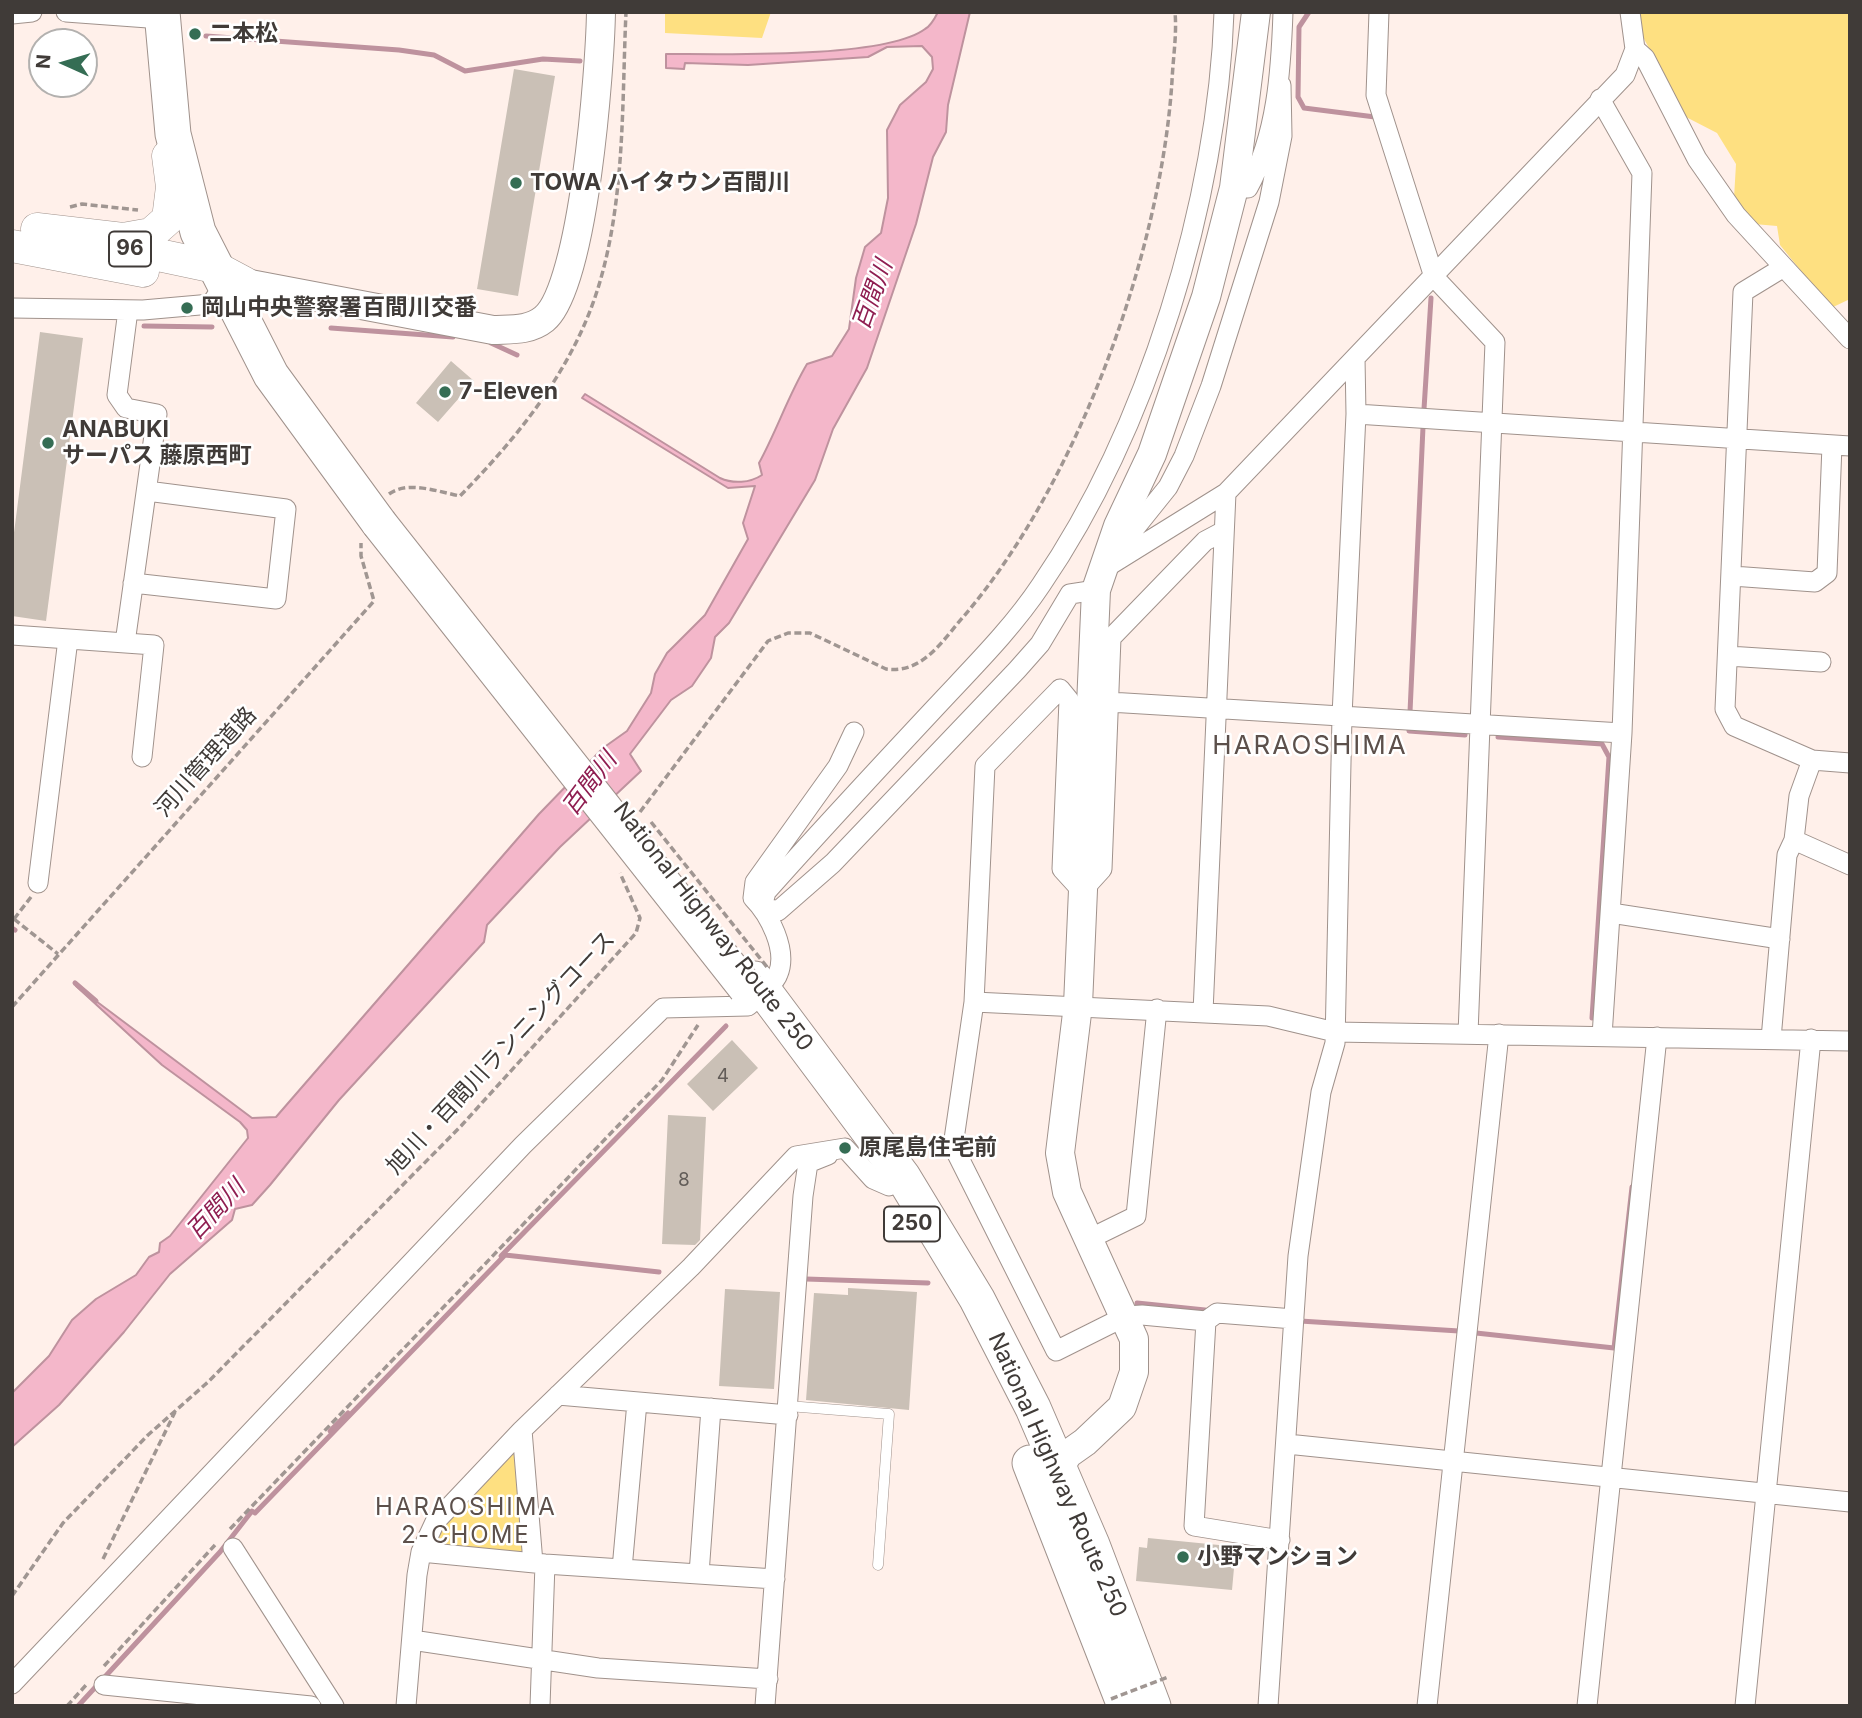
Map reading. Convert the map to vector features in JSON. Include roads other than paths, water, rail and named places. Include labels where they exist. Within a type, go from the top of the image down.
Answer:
[{"type":"highway","name":"National Highway Route 250","points":[[162,15],[173,134],[198,232],[228,278],[271,375],[376,523],[855,1109],[933,1224],[977,1298],[1033,1408],[1096,1556],[1161,1692]]},
{"type":"highway","name":"National Highway Route 250","points":[[755,989],[889,1186],[935,1262],[992,1371],[1118,1702]]},
{"type":"main road","points":[[20,233],[123,239],[151,234],[168,219],[172,187],[165,122],[168,68]]},
{"type":"main road","name":"96","points":[[20,233],[228,278]]},
{"type":"street","points":[[12,14],[32,12]]},
{"type":"street","points":[[66,12],[162,15]]},
{"type":"street","points":[[12,308],[128,310],[211,304],[228,278],[493,330],[528,328],[546,318],[562,293],[576,237],[591,139],[601,12]]},
{"type":"street","points":[[762,907],[765,892],[999,639],[1041,586],[1077,527],[1120,439],[1157,352],[1202,196],[1223,53],[1224,12]]},
{"type":"street","points":[[1058,1470],[1068,1454],[1085,1442],[1122,1407],[1134,1372],[1134,1339],[1067,1192],[1060,1153],[1078,1005],[1099,580],[1118,526],[1152,454],[1206,297],[1234,188],[1256,12]]},
{"type":"street","points":[[1099,580],[1168,487],[1184,456],[1212,386],[1269,202],[1282,136],[1280,85],[1283,12]]},
{"type":"street","points":[[1380,12],[1376,95],[1434,277],[1495,342],[1468,1034]]},
{"type":"street","points":[[762,907],[779,911],[833,863],[1025,661],[1040,643],[1070,593],[1099,580],[1226,493],[1625,75],[1635,49],[1630,12]]},
{"type":"street","points":[[1635,49],[1645,58],[1697,159],[1736,215],[1850,339]]},
{"type":"street","points":[[1234,188],[1248,188],[1257,171],[1280,85]]},
{"type":"street","points":[[1600,99],[1642,173],[1622,733],[1602,1036]]},
{"type":"street","points":[[1784,267],[1743,292],[1739,440],[1725,709],[1734,726],[1812,760],[1850,763]]},
{"type":"street","points":[[125,643],[158,414],[126,408],[117,395],[128,310]]},
{"type":"street","points":[[1268,1706],[1298,1256],[1321,1092],[1335,1032],[1342,716],[1356,414],[1355,358]]},
{"type":"street","points":[[1356,414],[1841,446],[1827,573],[1815,582],[1732,576]]},
{"type":"street","points":[[133,583],[276,599],[286,509],[147,491]]},
{"type":"street","points":[[1203,1012],[1222,532],[1226,493]]},
{"type":"street","points":[[1082,891],[1102,869],[1111,638],[1205,541],[1222,532]]},
{"type":"street","points":[[12,635],[154,645],[142,757]]},
{"type":"street","points":[[37,883],[68,639]]},
{"type":"street","points":[[1728,656],[1821,662]]},
{"type":"street","points":[[1082,891],[1062,869],[1069,701],[1060,689],[985,765],[974,1002],[953,1146],[1056,1351],[1126,1317],[1142,1315],[1206,1321],[1217,1313],[1294,1319]]},
{"type":"street","points":[[1109,702],[1482,727],[1622,733]]},
{"type":"street","points":[[12,1684],[523,1145],[663,1008],[748,1006],[755,989],[779,972],[780,955],[775,932],[762,907],[753,898],[755,882],[838,766],[854,732]]},
{"type":"street","points":[[1771,1039],[1787,855],[1794,841],[1799,796],[1812,760]]},
{"type":"street","points":[[1794,841],[1850,865]]},
{"type":"street","points":[[1611,913],[1780,939]]},
{"type":"street","points":[[974,1002],[1268,1016],[1335,1032],[1850,1041]]},
{"type":"street","points":[[1087,1240],[1136,1216],[1157,1009]]},
{"type":"street","points":[[1427,1706],[1499,1034]]},
{"type":"street","points":[[1587,1706],[1657,1037]]},
{"type":"street","points":[[1745,1706],[1811,1039]]},
{"type":"street","points":[[845,1148],[873,1179],[889,1186]]},
{"type":"street","points":[[406,1706],[421,1552],[435,1522],[522,1430],[691,1267],[796,1156],[845,1148]]},
{"type":"street","points":[[765,1706],[808,1163],[845,1148]]},
{"type":"street","points":[[1206,1321],[1194,1526],[1280,1540]]},
{"type":"street","points":[[558,1395],[711,1408],[788,1411]]},
{"type":"street","points":[[622,1569],[637,1402]]},
{"type":"street","points":[[699,1574],[711,1408]]},
{"type":"street","points":[[522,1430],[539,1564],[543,1660],[540,1706]]},
{"type":"street","points":[[1287,1444],[1850,1502]]},
{"type":"street","points":[[227,1539],[334,1706]]},
{"type":"street","points":[[421,1552],[539,1564],[775,1578]]},
{"type":"street","points":[[412,1640],[598,1668],[768,1679]]},
{"type":"street","points":[[100,1676],[189,1699],[311,1706]]},
{"type":"lane","points":[[788,1411],[889,1414],[878,1565]]},
{"type":"water","name":"百間川","points":[[938,12],[970,12],[948,105],[946,132],[933,157],[916,224],[867,368],[833,429],[815,480],[729,623],[715,637],[711,658],[692,686],[671,700],[630,754],[641,771],[560,847],[487,925],[484,942],[339,1100],[252,1205],[235,1209],[232,1220],[170,1274],[124,1332],[59,1405],[12,1447],[12,1393],[49,1356],[72,1320],[96,1299],[136,1275],[149,1257],[159,1252],[160,1243],[170,1236],[248,1138],[247,1130],[240,1122],[162,1065],[76,986],[252,1118],[276,1117],[539,814],[603,748],[627,731],[651,693],[655,674],[667,653],[705,615],[748,539],[743,523],[755,486],[728,488],[582,398],[585,394],[720,478],[736,482],[752,480],[762,475],[759,463],[807,364],[832,356],[849,329],[856,278],[865,247],[881,233],[888,198],[887,130],[900,105],[926,82],[933,69],[932,57],[922,46],[887,47],[868,57],[748,65],[685,63],[684,69],[666,68],[666,54],[801,53],[875,46],[905,39],[925,29]]},
{"type":"waterway","points":[[1309,12],[1299,27],[1298,97],[1304,108],[1375,117],[1376,120]]},
{"type":"waterway","points":[[206,36],[399,50],[434,55],[465,71],[543,59],[580,61]]},
{"type":"waterway","points":[[1424,409],[1431,298]]},
{"type":"waterway","points":[[144,326],[212,327]]},
{"type":"waterway","points":[[331,328],[453,337]]},
{"type":"waterway","points":[[491,343],[517,355]]},
{"type":"waterway","points":[[1410,712],[1423,427]]},
{"type":"waterway","points":[[1409,729],[1465,735]]},
{"type":"waterway","points":[[1498,737],[1602,744],[1609,757],[1592,1018]]},
{"type":"waterway","points":[[75,983],[96,1001]]},
{"type":"waterway","points":[[501,1256],[726,1026]]},
{"type":"waterway","points":[[1476,1333],[1614,1348],[1632,1187]]},
{"type":"waterway","points":[[78,1706],[220,1552],[252,1511],[255,1513],[505,1255],[659,1272]]},
{"type":"waterway","points":[[806,1279],[928,1283]]},
{"type":"waterway","points":[[1137,1303],[1205,1310]]},
{"type":"waterway","points":[[1300,1321],[1459,1331]]},
{"type":"waterway","points":[[330,1431],[348,1413]]},
{"type":"place","name":"二本松","points":[[195,34]]},
{"type":"place","name":"TOWA ハイタウン百間川","points":[[516,183]]},
{"type":"place","name":"岡山中央警察署百間川交番","points":[[187,308]]},
{"type":"place","name":"7-Eleven","points":[[445,392]]},
{"type":"place","name":"ANABUKI サーパス 藤原西町","points":[[48,443]]},
{"type":"place","name":"原尾島住宅前","points":[[845,1148]]},
{"type":"place","name":"小野マンション","points":[[1183,1557]]},
{"type":"district","name":"HARAOSHIMA","points":[[1310,746]]},
{"type":"district","name":"HARAOSHIMA 2-CHOME","points":[[466,1522]]}]
